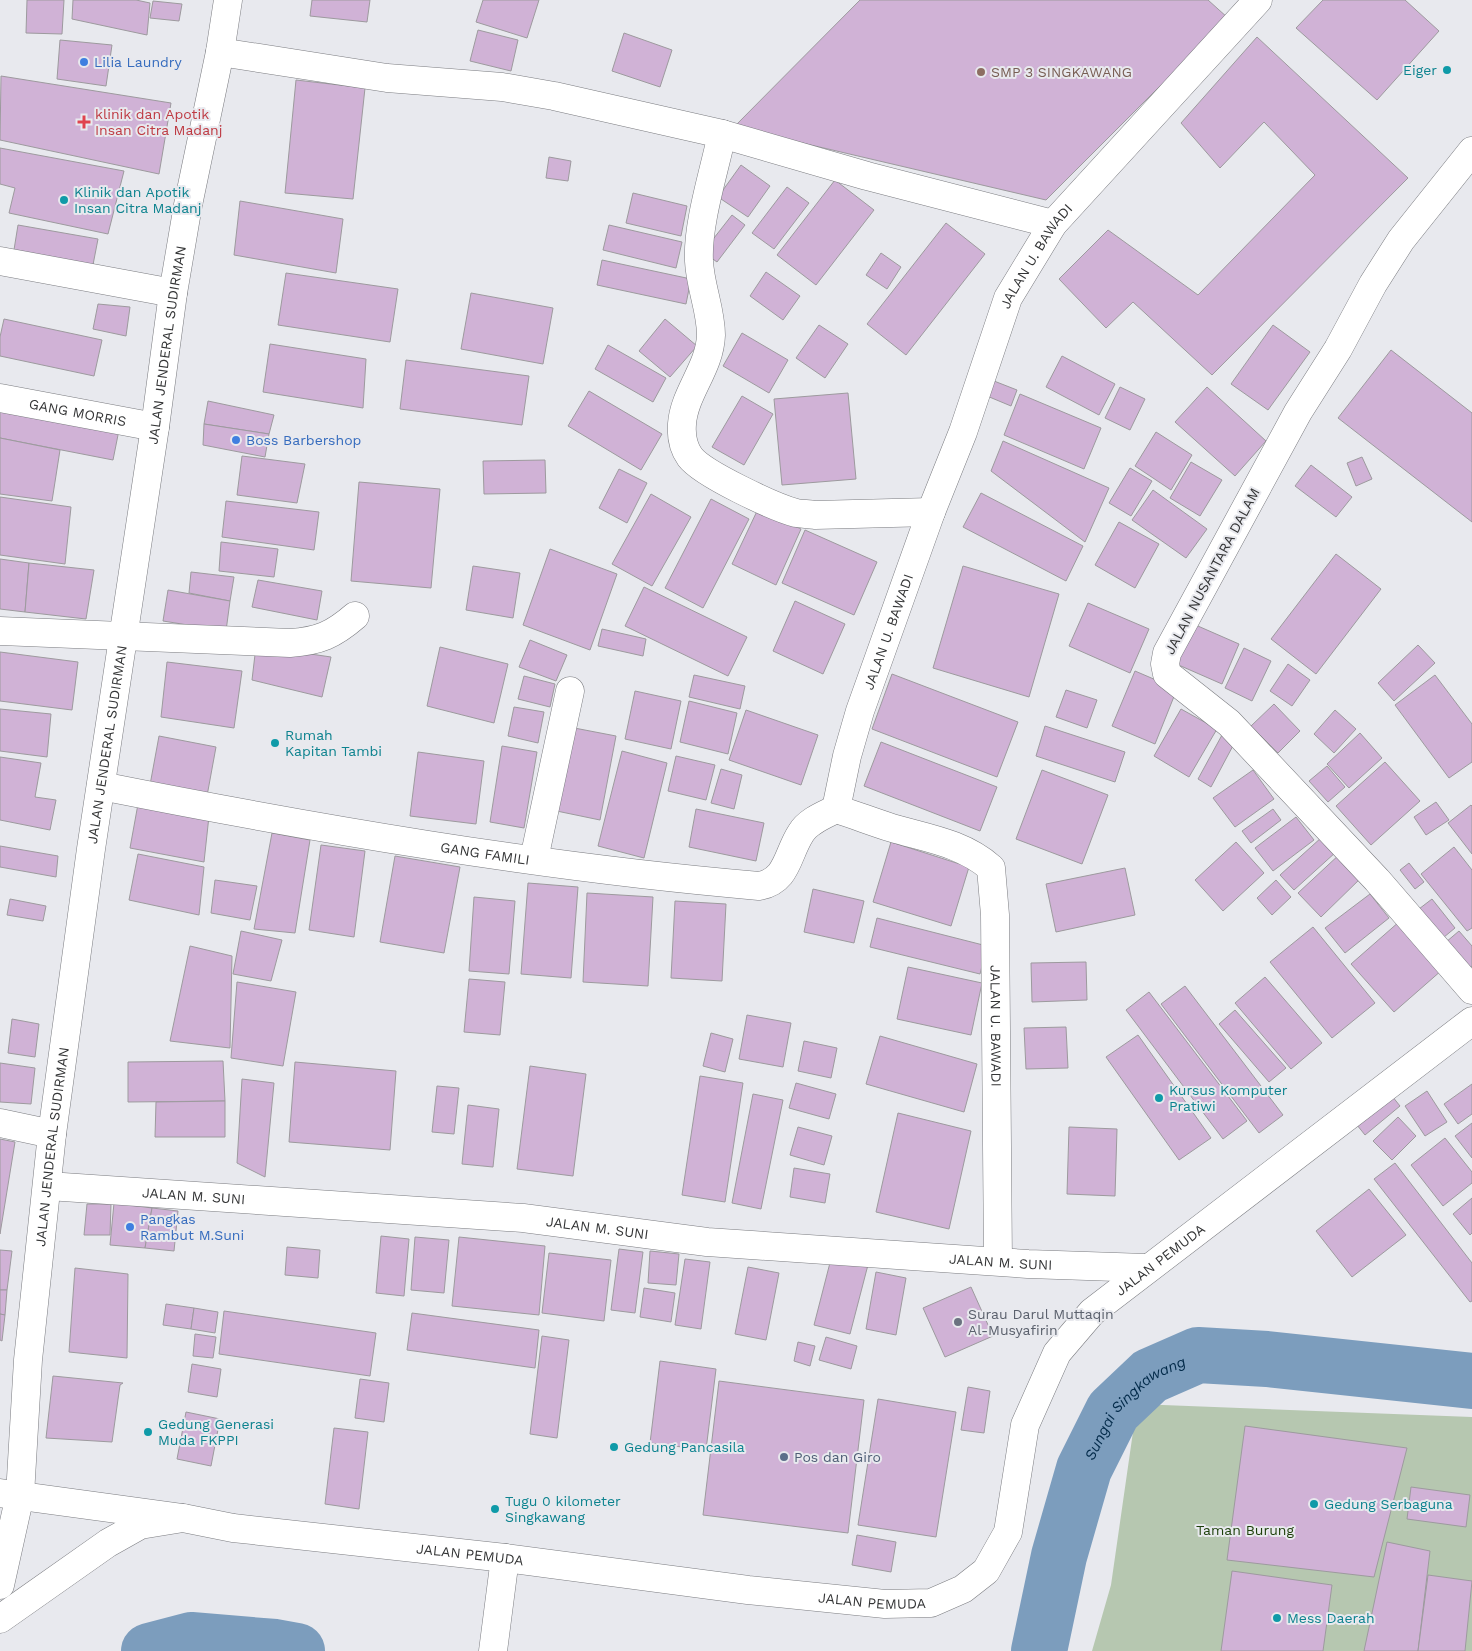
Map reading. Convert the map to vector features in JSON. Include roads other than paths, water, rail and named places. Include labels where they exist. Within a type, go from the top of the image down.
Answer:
[{"type":"street","name":"JALAN JENDERAL SUDIRMAN","points":[[0,1585],[28,1360],[48,1186],[52,1134],[122,636],[156,427],[173,293],[188,205],[220,52],[228,0]]},
{"type":"street","name":"JALAN U. BAWADI","points":[[998,1261],[995,915],[991,868],[978,857],[950,844],[836,809],[847,756],[860,711],[931,512],[963,432],[1008,298],[1053,224],[1258,0]]},
{"type":"street","points":[[220,52],[387,78],[519,90],[554,96],[722,134],[876,178],[1053,224]]},
{"type":"street","points":[[722,134],[699,237],[701,286],[709,314],[711,336],[706,363],[690,398],[682,423],[683,443],[690,457],[699,466],[720,479],[798,513],[815,515],[931,512]]},
{"type":"street","name":"JALAN NUSANTARA DALAM","points":[[1472,151],[1400,240],[1373,284],[1338,349],[1293,419],[1200,588],[1166,653],[1164,664],[1167,674],[1229,723],[1283,779],[1377,880],[1472,990]]},
{"type":"street","points":[[0,261],[173,293]]},
{"type":"street","name":"GANG MORRIS","points":[[0,398],[156,427]]},
{"type":"street","points":[[0,631],[290,643],[322,639],[338,630],[355,616]]},
{"type":"street","points":[[534,859],[570,691]]},
{"type":"street","name":"GANG FAMILI","points":[[101,786],[243,814],[413,842],[694,880],[759,886],[769,884],[777,879],[801,832],[812,822],[836,809]]},
{"type":"street","name":"JALAN PEMUDA","points":[[10,1494],[183,1518],[233,1528],[505,1558],[748,1590],[885,1604],[931,1603],[963,1589],[986,1571],[1008,1532],[1025,1425],[1057,1353],[1092,1312],[1146,1268],[1472,1021]]},
{"type":"street","points":[[0,1123],[52,1134]]},
{"type":"street","name":"JALAN M. SUNI","points":[[48,1186],[514,1217],[707,1242],[1028,1264],[1146,1268]]},
{"type":"street","points":[[0,1619],[108,1543],[140,1525],[183,1518]]},
{"type":"street","points":[[493,1651],[505,1558]]},
{"type":"waterway","name":"Sungai Singkawang","points":[[1039,1651],[1059,1556],[1084,1469],[1113,1411],[1150,1376],[1198,1355],[1267,1359],[1472,1381]]},
{"type":"waterway","name":"Sungai Singkawang","points":[[149,1651],[191,1640],[275,1647],[297,1651]]},
{"type":"place","name":"Lilia Laundry","points":[[84,62]]},
{"type":"place","name":"Eiger","points":[[1447,70]]},
{"type":"place","name":"SMP 3 SINGKAWANG","points":[[981,72]]},
{"type":"place","name":"klinik dan Apotik Insan Citra Madanj","points":[[84,122]]},
{"type":"place","name":"Klinik dan Apotik Insan Citra Madanj","points":[[64,200]]},
{"type":"place","name":"Boss Barbershop","points":[[236,440]]},
{"type":"place","name":"Rumah Kapitan Tambi","points":[[275,743]]},
{"type":"place","name":"Kursus Komputer Pratiwi","points":[[1159,1098]]},
{"type":"place","name":"Pangkas Rambut M.Suni","points":[[130,1227]]},
{"type":"place","name":"Surau Darul Muttaqin Al-Musyafirin","points":[[958,1322]]},
{"type":"place","name":"Gedung Generasi Muda FKPPI","points":[[148,1432]]},
{"type":"place","name":"Gedung Pancasila","points":[[614,1447]]},
{"type":"place","name":"Pos dan Giro","points":[[784,1457]]},
{"type":"place","name":"Gedung Serbaguna","points":[[1314,1504]]},
{"type":"place","name":"Tugu 0 kilometer Singkawang","points":[[495,1509]]},
{"type":"place","name":"Mess Daerah","points":[[1277,1618]]},
{"type":"park label","name":"Taman Burung","points":[[1245,1530]]}]
